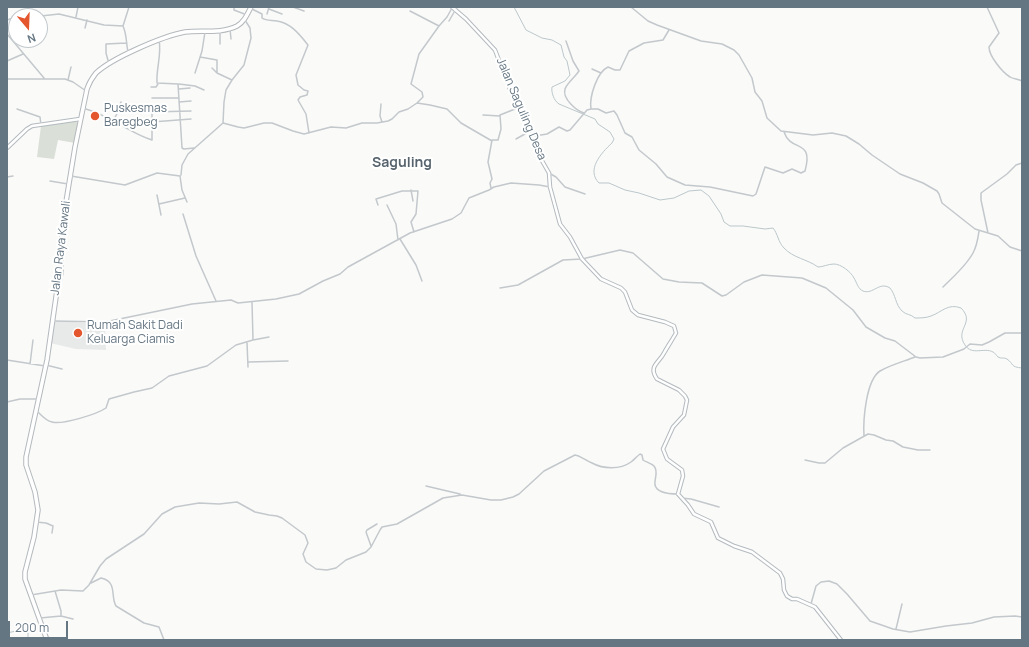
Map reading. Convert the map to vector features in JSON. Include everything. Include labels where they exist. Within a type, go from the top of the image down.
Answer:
[{"type":"highway","points":[[246,17],[250,7]]},
{"type":"highway","name":"Jalan Raya Kawali","points":[[47,640],[27,586],[25,575],[36,522],[37,501],[25,460],[46,366],[56,290],[61,273],[61,244],[69,184],[86,91],[97,72],[109,64],[159,40],[186,32],[230,29],[242,23],[246,17]]},
{"type":"street","points":[[76,17],[78,7]]},
{"type":"street","points":[[129,7],[123,26],[129,54]]},
{"type":"street","points":[[187,202],[180,176],[183,162],[194,148],[223,123],[225,95],[232,80],[244,65],[251,38],[250,28],[246,17],[234,10],[234,7]]},
{"type":"street","points":[[250,7],[262,14],[262,18],[264,20],[279,21],[296,30],[308,45],[296,75],[298,84],[308,92],[307,95],[300,97],[298,100],[306,114],[309,133]]},
{"type":"street","points":[[293,7],[304,11]]},
{"type":"street","points":[[223,123],[244,128],[268,122],[299,133],[309,133],[331,127],[346,128],[362,123],[382,122],[392,119],[399,112],[408,109],[423,98],[423,94],[420,90],[410,84],[419,54],[447,17],[452,7]]},
{"type":"street","name":"Jalan Saguling Desa","points":[[452,7],[466,19],[495,50],[508,86],[532,130],[537,152],[549,173],[550,187],[558,220],[570,237],[582,259],[601,279],[621,288],[625,292],[634,312],[672,324],[676,330],[676,333],[664,353],[655,364],[654,371],[657,379],[680,390],[686,396],[687,400],[684,414],[673,427],[663,449],[667,458],[682,470],[678,494]]},
{"type":"street","points":[[449,21],[458,7]]},
{"type":"street","points":[[632,7],[648,21],[701,41],[722,44],[736,52],[752,78],[755,92],[762,101],[767,118],[779,130],[784,132],[813,135],[834,133],[846,136],[859,144],[872,156],[900,174],[923,183],[937,191],[942,203],[974,228],[979,231],[998,236],[1010,248],[1022,251]]},
{"type":"street","points":[[987,7],[999,33],[988,46],[989,52],[1000,69],[1010,77],[1022,81]]},
{"type":"street","points":[[267,14],[269,8],[282,14]]},
{"type":"street","points":[[410,11],[439,26]]},
{"type":"street","points":[[48,15],[57,14],[76,17],[104,25],[123,26]]},
{"type":"street","points":[[85,28],[86,20]]},
{"type":"street","points":[[230,29],[231,39]]},
{"type":"street","points":[[220,30],[220,44]]},
{"type":"street","points":[[591,109],[590,104],[595,82],[605,68],[608,67],[615,70],[620,70],[629,51],[644,44],[663,40],[669,30]]},
{"type":"street","points":[[195,73],[205,31]]},
{"type":"street","points":[[7,34],[44,78]]},
{"type":"street","points":[[158,84],[157,65],[161,50],[159,40]]},
{"type":"street","points":[[566,41],[573,61],[579,71],[566,88],[565,93],[570,103],[584,114]]},
{"type":"street","points":[[109,64],[106,53],[106,44],[126,43]]},
{"type":"street","points":[[7,61],[23,54]]},
{"type":"street","points":[[200,57],[217,60],[217,73]]},
{"type":"street","points":[[68,80],[71,67]]},
{"type":"street","points":[[212,68],[217,73],[232,80]]},
{"type":"street","points":[[592,69],[601,73]]},
{"type":"street","points":[[7,79],[58,78],[68,80],[86,91]]},
{"type":"street","points":[[151,87],[156,87],[158,84],[178,84],[195,86],[204,90]]},
{"type":"street","points":[[178,84],[182,148],[194,148]]},
{"type":"street","points":[[179,89],[190,88]]},
{"type":"street","points":[[152,98],[179,98]]},
{"type":"street","points":[[179,102],[191,101]]},
{"type":"street","points":[[113,121],[121,102]]},
{"type":"street","points":[[417,103],[447,109],[461,124],[492,141],[498,140],[501,129],[500,116]]},
{"type":"street","points":[[381,104],[380,116],[382,122]]},
{"type":"street","points":[[120,107],[126,108]]},
{"type":"street","points":[[482,115],[500,116],[520,107]]},
{"type":"street","points":[[83,108],[98,113],[137,135],[152,140],[153,112],[191,111]]},
{"type":"street","points":[[17,109],[40,117],[41,124]]},
{"type":"street","points":[[534,136],[551,132],[558,128],[569,130],[587,110],[598,109],[606,113],[614,112],[616,113],[625,133],[632,137],[639,150],[656,164],[668,177],[685,185],[752,196],[756,194],[765,168],[782,173],[792,169],[801,173],[805,171],[807,153],[804,149],[794,144],[787,138],[784,132]]},
{"type":"street","points":[[7,148],[27,129],[41,124],[80,119]]},
{"type":"street","points":[[152,122],[181,121],[191,119]]},
{"type":"street","points":[[516,139],[532,130]]},
{"type":"street","points":[[492,141],[488,162],[492,179],[490,183],[492,188]]},
{"type":"street","points":[[988,234],[981,193],[1007,174],[1015,166],[1022,163]]},
{"type":"street","points":[[71,176],[125,185],[157,173],[180,176]]},
{"type":"street","points":[[549,173],[556,177],[564,186],[585,194]]},
{"type":"street","points":[[7,177],[13,176]]},
{"type":"street","points":[[50,181],[69,184]]},
{"type":"street","points":[[52,321],[105,322],[192,304],[231,300],[238,303],[252,302],[299,294],[340,274],[348,267],[414,232],[458,216],[464,209],[469,198],[499,185],[511,183],[550,187]]},
{"type":"street","points":[[411,190],[413,201]]},
{"type":"street","points":[[378,206],[376,199],[402,191],[418,191],[416,214],[411,222],[414,232]]},
{"type":"street","points":[[158,195],[161,215]]},
{"type":"street","points":[[159,204],[185,198]]},
{"type":"street","points":[[387,205],[396,224],[398,240]]},
{"type":"street","points":[[183,214],[196,256],[216,301]]},
{"type":"street","points":[[943,287],[973,253],[979,231]]},
{"type":"street","points":[[400,239],[416,265],[422,281]]},
{"type":"street","points":[[500,288],[518,285],[563,260],[582,259],[616,250],[629,251],[638,256],[663,279],[679,282],[702,283],[724,296],[747,280],[762,275],[802,278],[826,288],[853,310],[866,327],[885,338],[895,341],[916,357],[920,358],[941,357],[970,344],[982,345],[1005,333],[1022,333]]},
{"type":"street","points":[[252,302],[253,340]]},
{"type":"street","points":[[35,410],[48,420],[54,422],[82,418],[104,409],[108,406],[109,399],[152,388],[169,376],[207,366],[236,345],[269,337]]},
{"type":"street","points":[[30,364],[33,340]]},
{"type":"street","points":[[247,342],[248,367]]},
{"type":"street","points":[[864,436],[864,412],[874,378],[880,371],[916,357]]},
{"type":"street","points":[[7,360],[62,369]]},
{"type":"street","points":[[248,362],[288,360]]},
{"type":"street","points":[[7,402],[38,398]]},
{"type":"street","points":[[805,460],[825,463],[843,448],[864,436],[872,434],[886,440],[893,441],[903,447],[918,450],[930,450]]},
{"type":"street","points":[[426,486],[486,500],[501,500],[519,494],[539,474],[575,455],[593,464],[613,468],[622,467],[640,454],[646,463],[654,465],[657,472],[655,484],[656,488],[661,491],[678,494],[696,515],[711,522],[718,538],[734,546],[752,552],[780,574],[783,579],[784,590],[787,596],[815,606],[841,640]]},
{"type":"street","points":[[31,595],[67,590],[82,592],[106,559],[144,534],[162,514],[175,507],[199,503],[219,504],[237,502],[255,512],[282,518],[305,535],[308,540],[303,552],[303,557],[306,562],[316,569],[327,570],[336,568],[346,560],[363,554],[371,547],[382,527],[395,525],[443,498],[462,495]]},
{"type":"street","points":[[681,498],[691,499],[719,507]]},
{"type":"street","points":[[36,522],[46,523],[52,526],[52,533]]},
{"type":"street","points":[[371,547],[366,531],[377,524]]},
{"type":"street","points":[[90,583],[101,578],[107,581],[113,588],[114,603],[116,606],[144,623],[159,627],[164,640]]},
{"type":"street","points":[[811,604],[816,586],[821,582],[829,581],[836,584],[847,594],[870,621],[896,630],[914,632],[972,623],[994,617],[1022,617]]},
{"type":"street","points":[[55,591],[61,616]]},
{"type":"street","points":[[896,630],[902,604]]},
{"type":"street","points":[[40,618],[61,616],[73,619]]},
{"type":"shaded area","points":[[67,122],[78,123],[75,143],[58,140],[54,159],[37,157],[41,126]]},
{"type":"shaded area","name":"Rumah Sakit Dadi Keluarga Ciamis","points":[[53,322],[105,323],[106,350],[76,349],[50,343]]},
{"type":"waterway","points":[[514,7],[526,30],[561,45],[570,75],[565,81],[552,87],[554,99],[559,104],[595,119],[598,124],[610,132],[614,139],[596,162],[594,167],[595,178],[599,183],[609,183],[625,190],[660,200],[674,198],[689,191],[701,190],[709,196],[721,214],[724,222],[730,226],[765,229],[773,228],[782,246],[792,254],[818,267],[830,264],[837,264],[843,267],[851,273],[861,290],[867,292],[883,286],[890,288],[900,308],[915,318],[929,317],[949,307],[961,308],[965,313],[966,318],[962,339],[968,348],[975,351],[986,350],[994,352],[999,358],[1005,358],[1014,366],[1022,368]]},
{"type":"waterway","points":[[7,633],[25,629],[28,633],[28,640]]},
{"type":"place","name":"Puskesmas Baregbeg","points":[[95,116]]},
{"type":"place","name":"Rumah Sakit Dadi Keluarga Ciamis","points":[[78,333]]},
{"type":"district","name":"Saguling","points":[[402,163]]}]
